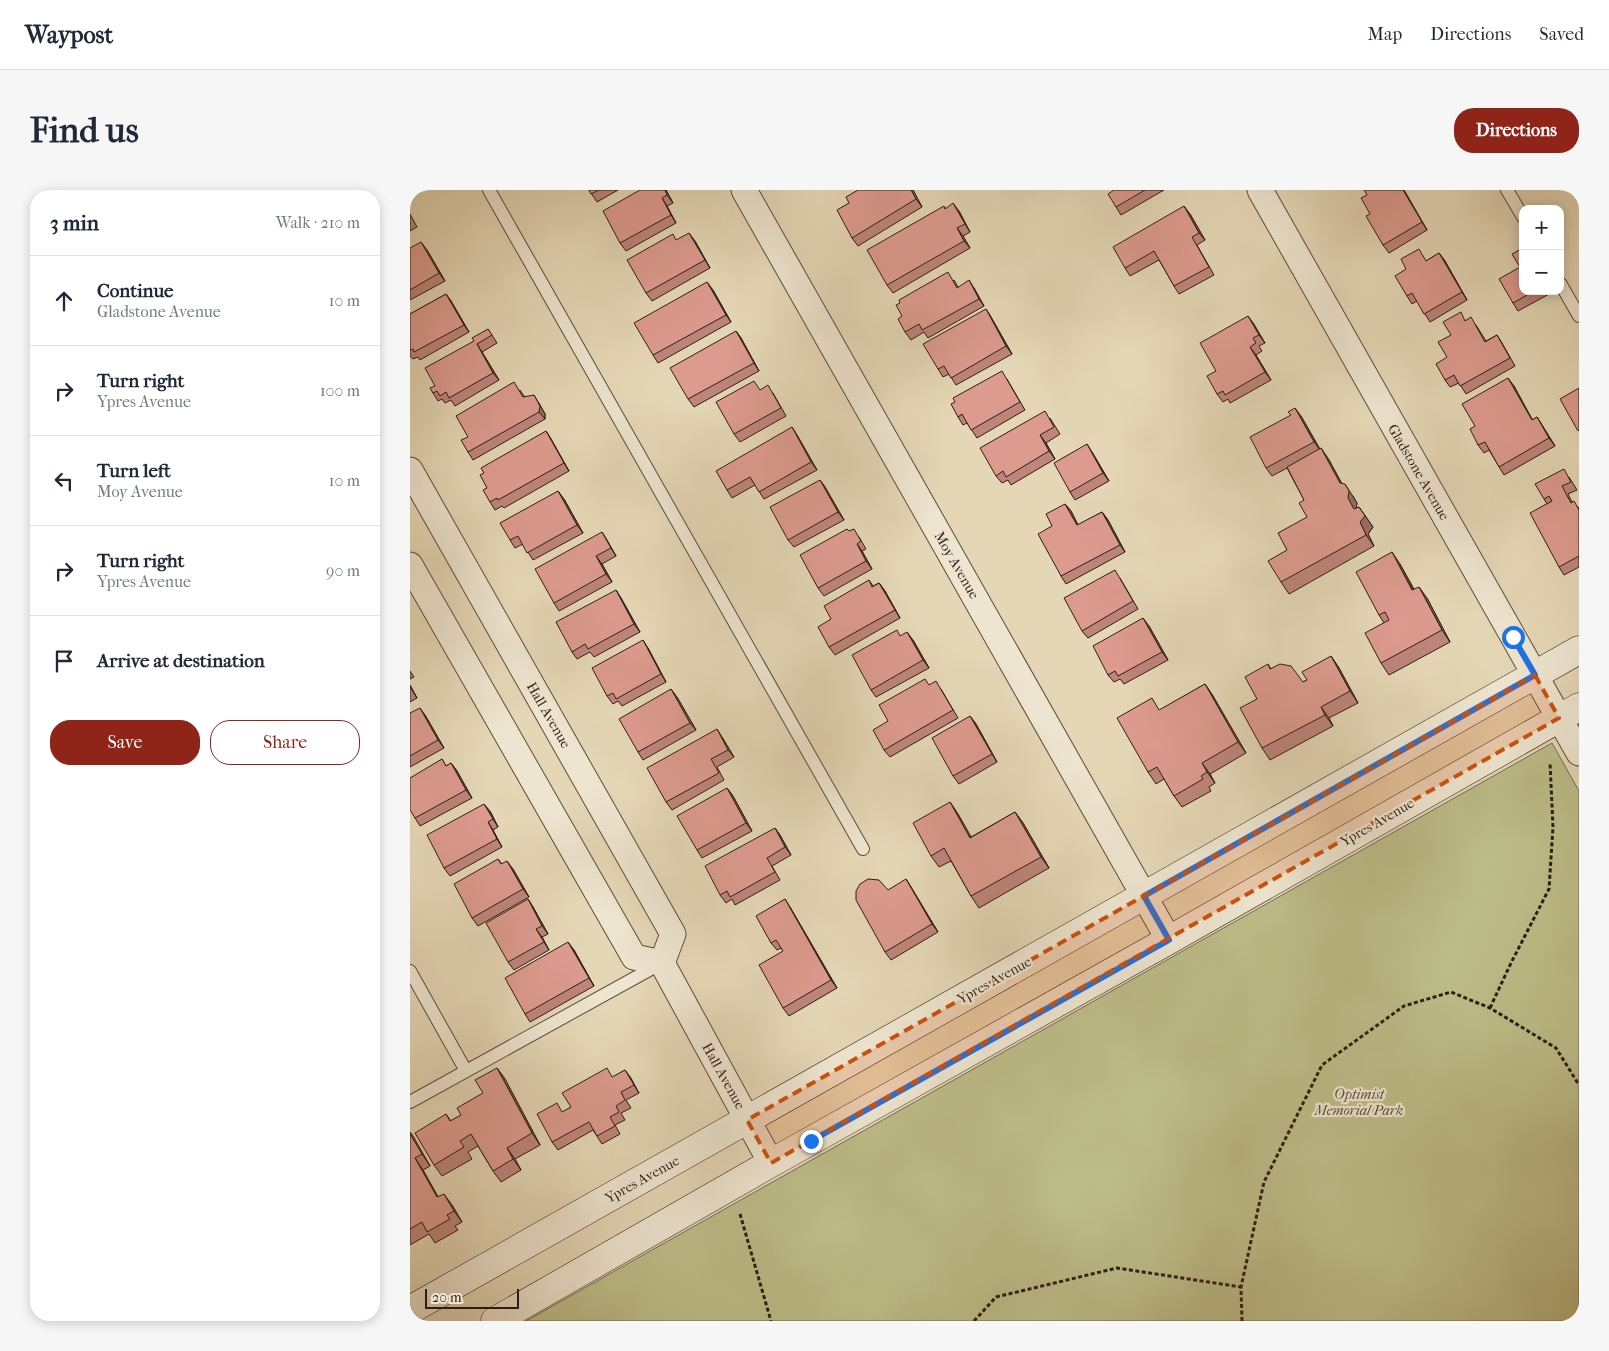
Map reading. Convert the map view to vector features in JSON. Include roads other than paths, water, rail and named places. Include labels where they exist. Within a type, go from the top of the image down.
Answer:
[{"type":"main road","name":"Ypres Avenue","points":[[410,1310],[1579,650]]},
{"type":"main road","name":"Ypres Avenue","points":[[495,1321],[771,1163],[1569,713]]},
{"type":"street","name":"Moy Avenue","points":[[744,190],[1169,940]]},
{"type":"street","name":"Gladstone Avenue","points":[[1260,190],[1535,675],[1569,713],[1579,753]]},
{"type":"street","name":"Hall Avenue","points":[[410,470],[673,934],[662,963],[771,1163]]},
{"type":"street","points":[[410,565],[634,957],[662,963]]},
{"type":"lane","points":[[489,190],[863,849]]},
{"type":"lane","points":[[1507,190],[1519,210]]},
{"type":"lane","points":[[1564,290],[1579,316]]},
{"type":"lane","points":[[410,1102],[662,963]]},
{"type":"lane","points":[[410,971],[466,1071]]},
{"type":"park label","name":"Optimist Memorial Park","points":[[1359,1102]]}]
